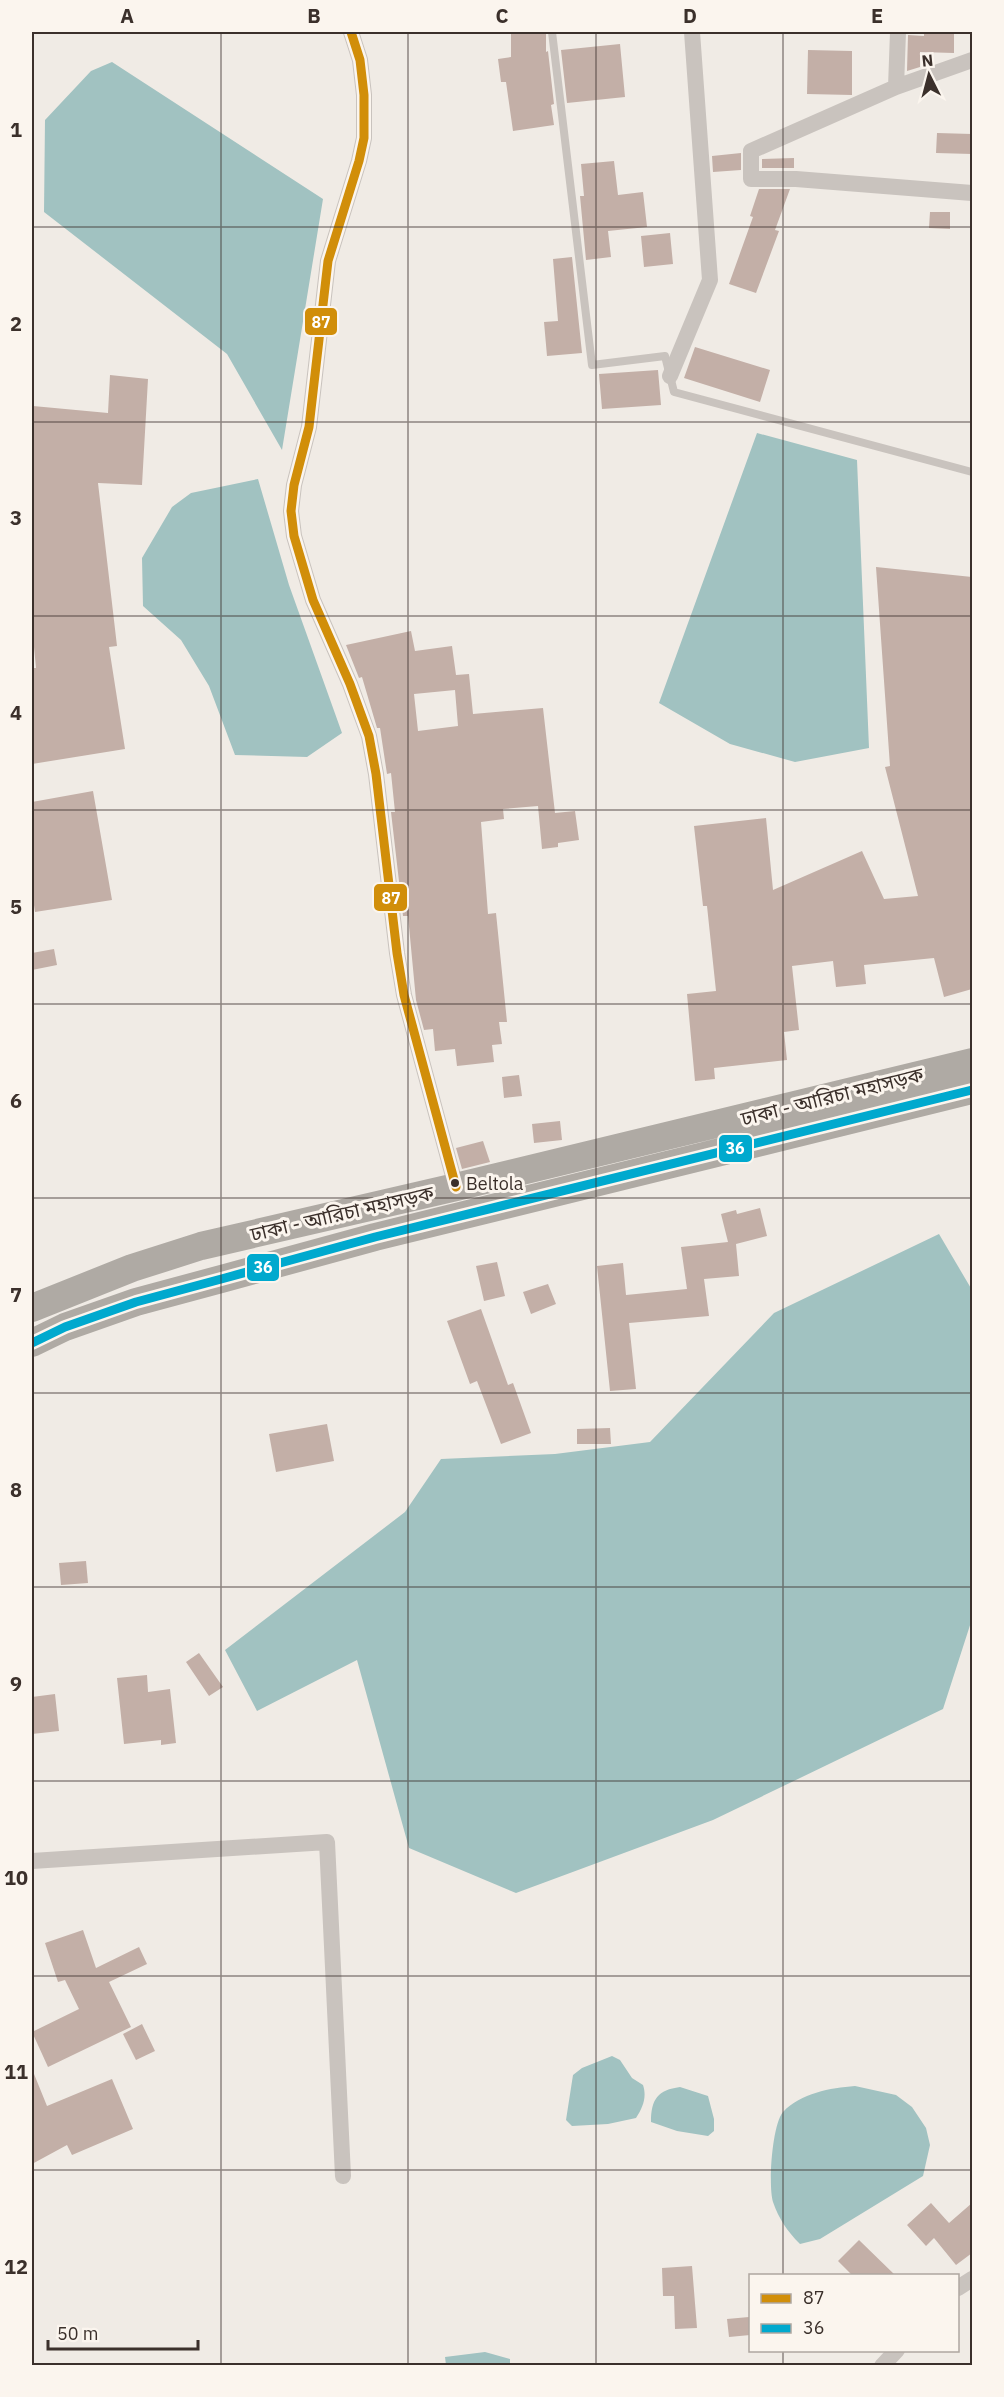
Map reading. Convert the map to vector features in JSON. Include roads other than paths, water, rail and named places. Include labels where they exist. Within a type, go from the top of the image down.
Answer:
[{"type":"highway","name":"ঢাকা - আরিচা মহাসড়ক","points":[[32,1308],[132,1268],[201,1246],[456,1187],[972,1062]]},
{"type":"highway","points":[[32,1343],[65,1327],[136,1302],[387,1234],[972,1090]]},
{"type":"street","points":[[351,32],[360,60],[364,95],[364,138],[328,261],[309,427],[294,485],[291,511],[294,536],[314,600],[350,684],[369,736],[376,774],[396,953],[404,995],[456,1187]]},
{"type":"street","points":[[670,376],[710,280],[692,32]]},
{"type":"street","points":[[896,87],[898,32]]},
{"type":"street","points":[[972,60],[896,87],[751,151],[751,179],[796,179],[972,194]]},
{"type":"street","points":[[32,1862],[327,1842],[343,2176]]},
{"type":"street","points":[[959,2287],[972,2279]]},
{"type":"street","points":[[882,2366],[895,2352]]},
{"type":"lane","points":[[552,32],[592,365],[665,356],[674,392],[972,472]]},
{"type":"water","points":[[112,62],[323,199],[282,450],[227,354],[44,212],[45,120],[91,71]]},
{"type":"water","points":[[757,433],[857,460],[869,748],[795,762],[730,744],[659,703]]},
{"type":"water","points":[[258,479],[289,585],[342,733],[307,757],[235,755],[209,686],[181,640],[143,606],[142,558],[172,507],[191,493]]},
{"type":"water","points":[[939,1234],[972,1290],[972,1619],[943,1709],[713,1820],[516,1893],[409,1848],[357,1660],[257,1711],[225,1650],[405,1512],[441,1459],[555,1454],[650,1442],[774,1313]]},
{"type":"water","points":[[612,2056],[620,2060],[632,2078],[643,2085],[644,2098],[636,2118],[608,2124],[572,2126],[566,2120],[573,2075],[582,2068]]},
{"type":"water","points":[[855,2086],[896,2095],[912,2107],[926,2128],[930,2145],[923,2176],[820,2239],[800,2244],[787,2229],[773,2202],[772,2156],[779,2119],[790,2106],[807,2096],[826,2090]]},
{"type":"water","points":[[680,2087],[708,2096],[714,2119],[714,2131],[708,2136],[677,2131],[651,2122],[652,2107],[657,2097],[666,2090]]},
{"type":"water","points":[[485,2352],[510,2359],[510,2365],[446,2365],[445,2357]]},
{"type":"place","name":"Beltola","points":[[455,1183]]}]
